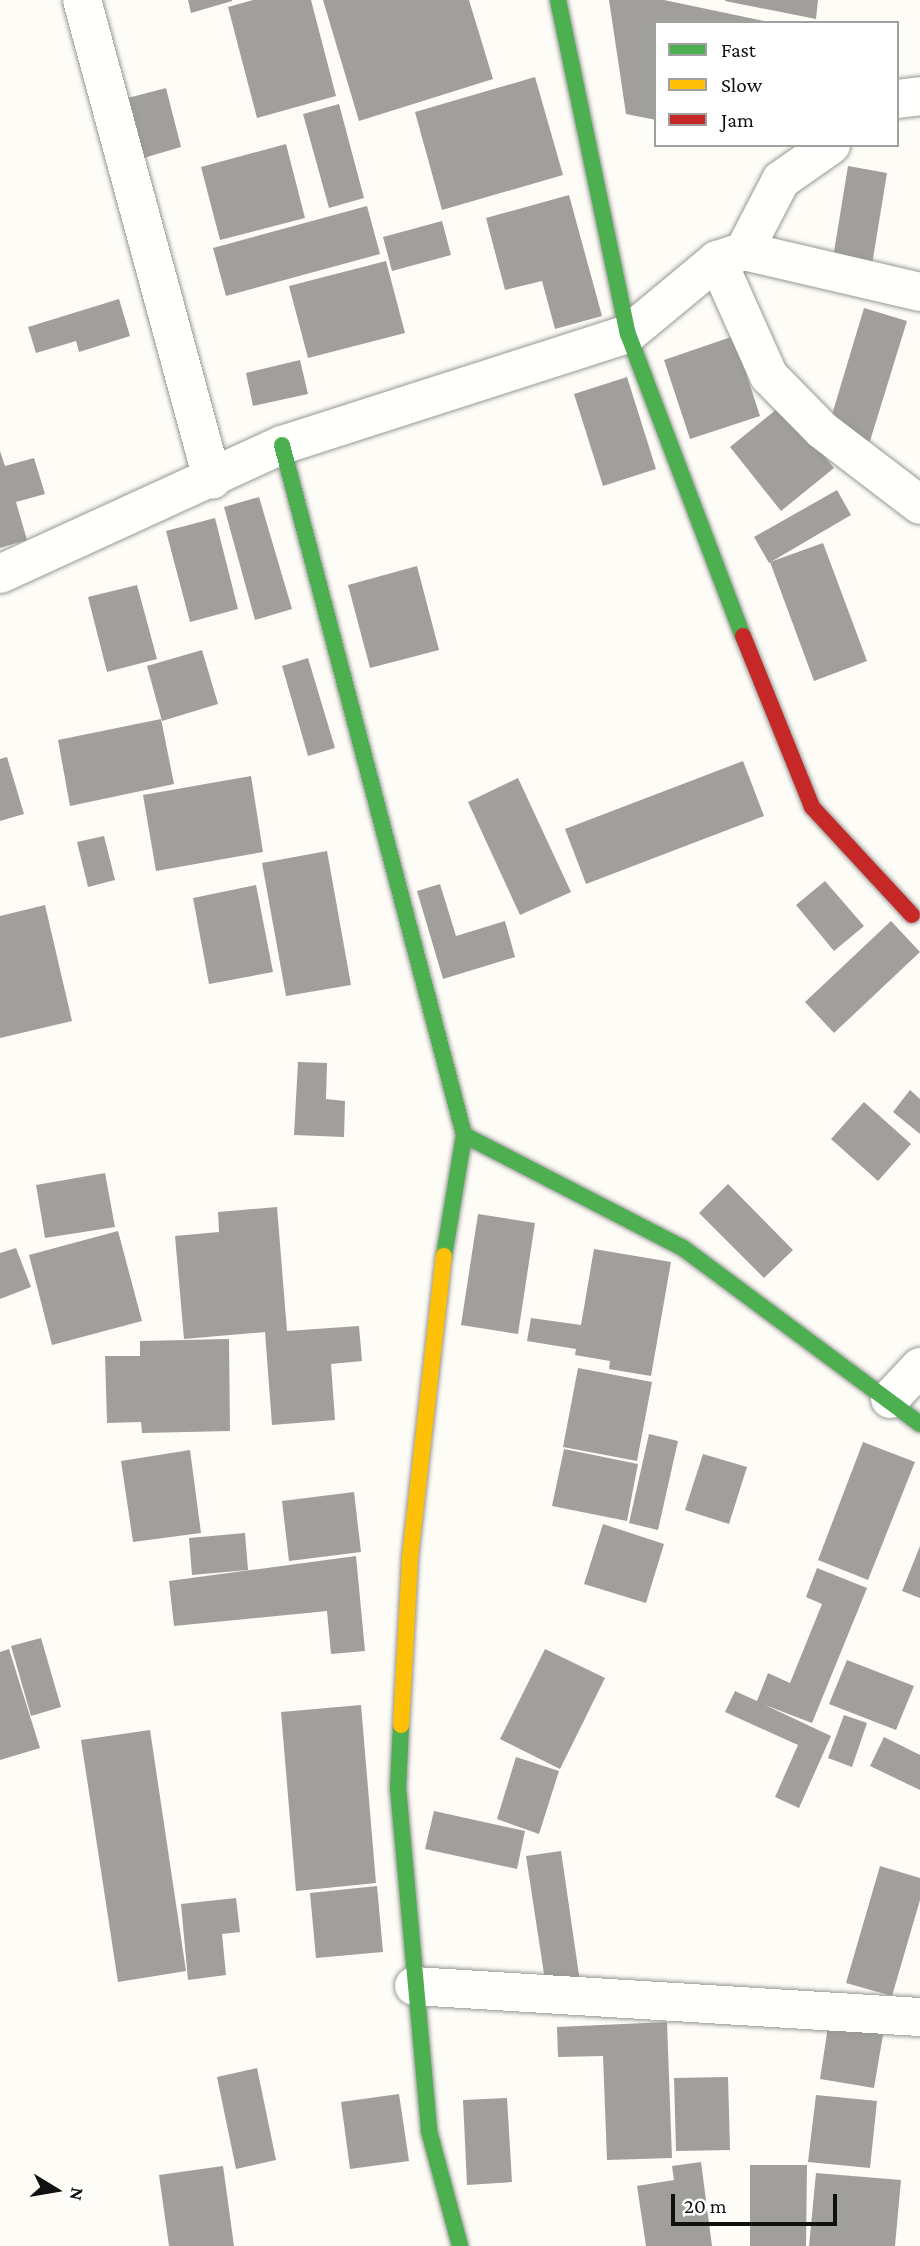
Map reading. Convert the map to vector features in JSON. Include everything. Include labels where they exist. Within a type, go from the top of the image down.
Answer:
[{"type":"street","points":[[82,0],[212,480]]},
{"type":"street","points":[[558,0],[628,334],[813,807],[912,915]]},
{"type":"street","points":[[899,99],[920,96]]},
{"type":"street","points":[[0,574],[212,480],[282,445],[628,334],[731,255],[781,180],[828,147]]},
{"type":"street","points":[[731,255],[920,292]]},
{"type":"street","points":[[731,255],[769,376],[822,430],[920,505]]},
{"type":"street","points":[[282,445],[464,1135],[435,1316],[410,1557],[398,1788],[429,2131],[460,2246]]},
{"type":"street","points":[[464,1135],[683,1248],[890,1399],[920,1424]]},
{"type":"street","points":[[890,1399],[920,1367]]},
{"type":"street","points":[[414,1986],[920,2017]]},
{"type":"building","points":[[188,0],[232,0],[232,1],[191,13]]},
{"type":"building","points":[[253,0],[311,0],[336,96],[257,118],[228,7]]},
{"type":"building","points":[[323,0],[469,0],[493,79],[359,121]]},
{"type":"building","points":[[609,0],[664,0],[764,21],[654,21],[654,120],[626,114]]},
{"type":"building","points":[[725,0],[818,0],[816,19]]},
{"type":"building","points":[[535,77],[563,175],[442,210],[415,112]]},
{"type":"building","points":[[166,88],[181,147],[140,159],[124,99]]},
{"type":"building","points":[[339,104],[364,198],[329,208],[303,114]]},
{"type":"building","points":[[286,144],[305,218],[220,240],[201,167]]},
{"type":"building","points":[[848,166],[887,173],[872,265],[833,258]]},
{"type":"building","points":[[569,195],[602,316],[555,329],[542,281],[505,290],[486,218]]},
{"type":"building","points":[[367,206],[380,254],[226,296],[213,248]]},
{"type":"building","points":[[442,221],[451,255],[392,271],[383,237]]},
{"type":"building","points":[[386,261],[405,333],[308,358],[289,286]]},
{"type":"building","points":[[119,299],[130,336],[79,352],[76,341],[36,353],[28,327]]},
{"type":"building","points":[[864,308],[907,321],[870,441],[828,428]]},
{"type":"building","points":[[734,336],[760,416],[690,439],[664,360]]},
{"type":"building","points":[[300,360],[308,394],[253,406],[246,373]]},
{"type":"building","points":[[627,377],[656,469],[603,486],[574,394]]},
{"type":"building","points":[[783,404],[834,468],[781,511],[730,447]]},
{"type":"building","points":[[0,451],[5,466],[34,458],[45,494],[16,502],[27,540],[0,548]]},
{"type":"building","points":[[837,490],[851,515],[769,563],[754,537]]},
{"type":"building","points":[[259,497],[292,609],[255,620],[224,507]]},
{"type":"building","points":[[215,518],[238,609],[190,622],[166,531]]},
{"type":"building","points":[[823,543],[867,661],[814,681],[770,562]]},
{"type":"building","points":[[417,566],[439,650],[370,668],[348,585]]},
{"type":"building","points":[[137,585],[157,659],[107,672],[88,597]]},
{"type":"building","points":[[202,650],[218,704],[162,721],[147,666]]},
{"type":"building","points":[[308,658],[335,748],[308,756],[282,666]]},
{"type":"building","points":[[161,719],[174,784],[70,806],[58,740]]},
{"type":"building","points":[[7,757],[24,814],[0,821],[0,759]]},
{"type":"building","points":[[743,761],[764,816],[586,884],[565,829]]},
{"type":"building","points":[[251,776],[263,852],[156,871],[143,795]]},
{"type":"building","points":[[518,778],[571,892],[520,915],[468,802]]},
{"type":"building","points":[[104,836],[115,880],[88,887],[77,842]]},
{"type":"building","points":[[327,851],[351,985],[286,996],[262,863]]},
{"type":"building","points":[[825,881],[864,926],[834,951],[796,905]]},
{"type":"building","points":[[440,884],[456,936],[505,921],[515,957],[443,979],[417,891]]},
{"type":"building","points":[[256,885],[273,972],[209,984],[193,898]]},
{"type":"building","points":[[45,905],[72,1021],[0,1038],[0,916]]},
{"type":"building","points":[[891,921],[920,952],[834,1033],[805,1002]]},
{"type":"building","points":[[298,1062],[327,1063],[326,1099],[345,1101],[344,1137],[294,1135]]},
{"type":"building","points":[[910,1090],[920,1099],[920,1134],[893,1112]]},
{"type":"building","points":[[864,1102],[911,1144],[878,1181],[831,1139]]},
{"type":"building","points":[[105,1173],[115,1227],[45,1238],[36,1185]]},
{"type":"building","points":[[728,1184],[793,1250],[764,1278],[699,1213]]},
{"type":"building","points":[[277,1207],[287,1331],[359,1326],[362,1361],[331,1364],[335,1420],[272,1425],[265,1332],[184,1339],[175,1236],[219,1232],[218,1212]]},
{"type":"building","points":[[478,1214],[535,1223],[518,1334],[461,1325]]},
{"type":"building","points":[[118,1231],[142,1321],[52,1345],[29,1255]]},
{"type":"building","points":[[16,1248],[31,1287],[0,1299],[0,1253]]},
{"type":"building","points":[[594,1249],[671,1262],[651,1376],[609,1369],[610,1361],[575,1355],[576,1349],[527,1341],[531,1318],[581,1325]]},
{"type":"building","points":[[229,1339],[230,1431],[142,1433],[141,1422],[107,1423],[105,1356],[140,1356],[140,1341]]},
{"type":"building","points":[[578,1368],[652,1382],[637,1461],[563,1447]]},
{"type":"building","points":[[649,1434],[678,1441],[658,1530],[629,1523]]},
{"type":"building","points":[[863,1442],[915,1462],[868,1580],[818,1560]]},
{"type":"building","points":[[564,1449],[638,1464],[627,1521],[552,1506]]},
{"type":"building","points":[[190,1450],[201,1533],[133,1542],[121,1461]]},
{"type":"building","points":[[703,1454],[747,1467],[729,1524],[685,1510]]},
{"type":"building","points":[[354,1492],[361,1552],[289,1561],[282,1501]]},
{"type":"building","points":[[603,1524],[664,1544],[646,1603],[584,1584]]},
{"type":"building","points":[[245,1533],[248,1570],[192,1575],[189,1538]]},
{"type":"building","points":[[920,1546],[920,1598],[902,1591]]},
{"type":"building","points":[[356,1556],[365,1651],[331,1654],[327,1611],[174,1626],[169,1581]]},
{"type":"building","points":[[817,1568],[867,1588],[812,1723],[765,1705],[831,1736],[799,1808],[775,1797],[798,1745],[725,1712],[735,1691],[757,1701],[768,1673],[790,1683],[822,1604],[806,1597]]},
{"type":"building","points":[[41,1638],[61,1707],[31,1716],[11,1646]]},
{"type":"building","points":[[9,1649],[40,1748],[0,1760],[0,1652]]},
{"type":"building","points":[[545,1649],[605,1678],[560,1769],[500,1739]]},
{"type":"building","points":[[847,1660],[914,1686],[896,1730],[829,1704]]},
{"type":"building","points":[[361,1705],[376,1883],[296,1891],[281,1712]]},
{"type":"building","points":[[844,1715],[867,1723],[852,1767],[828,1758]]},
{"type":"building","points":[[150,1730],[186,1971],[118,1982],[81,1740]]},
{"type":"building","points":[[884,1737],[920,1755],[920,1790],[870,1766]]},
{"type":"building","points":[[516,1757],[559,1771],[539,1834],[497,1819]]},
{"type":"building","points":[[434,1811],[525,1831],[517,1869],[425,1849]]},
{"type":"building","points":[[561,1851],[580,1982],[546,1987],[526,1856]]},
{"type":"building","points":[[880,1866],[920,1878],[920,1900],[892,1996],[846,1983]]},
{"type":"building","points":[[377,1886],[383,1952],[316,1958],[310,1893]]},
{"type":"building","points":[[236,1898],[240,1932],[222,1934],[226,1975],[188,1980],[181,1904]]},
{"type":"building","points":[[829,2020],[884,2029],[874,2088],[820,2079]]},
{"type":"building","points":[[667,2022],[672,2158],[607,2160],[603,2056],[558,2057],[557,2027]]},
{"type":"building","points":[[257,2068],[276,2160],[236,2169],[217,2077]]},
{"type":"building","points":[[728,2077],[730,2150],[676,2151],[674,2078]]},
{"type":"building","points":[[399,2094],[409,2161],[350,2169],[341,2102]]},
{"type":"building","points":[[816,2095],[877,2101],[870,2168],[808,2162]]},
{"type":"building","points":[[507,2098],[512,2182],[467,2185],[463,2100]]},
{"type":"building","points":[[701,2162],[712,2246],[646,2246],[637,2186],[674,2180],[672,2166]]},
{"type":"building","points":[[750,2165],[807,2165],[806,2246],[750,2246]]},
{"type":"building","points":[[223,2166],[234,2246],[169,2246],[159,2175]]},
{"type":"building","points":[[816,2173],[901,2180],[895,2246],[809,2246]]},
{"type":"traffic: fast","points":[[558,0],[628,334],[743,636]]},
{"type":"traffic: fast","points":[[282,445],[464,1135],[444,1256]]},
{"type":"traffic: fast","points":[[464,1135],[683,1248],[920,1424]]},
{"type":"traffic: fast","points":[[401,1725],[398,1788],[429,2131],[460,2246]]},
{"type":"traffic: slow","points":[[401,1725],[410,1557],[444,1256]]},
{"type":"traffic: jam","points":[[743,636],[812,807],[912,915]]}]
